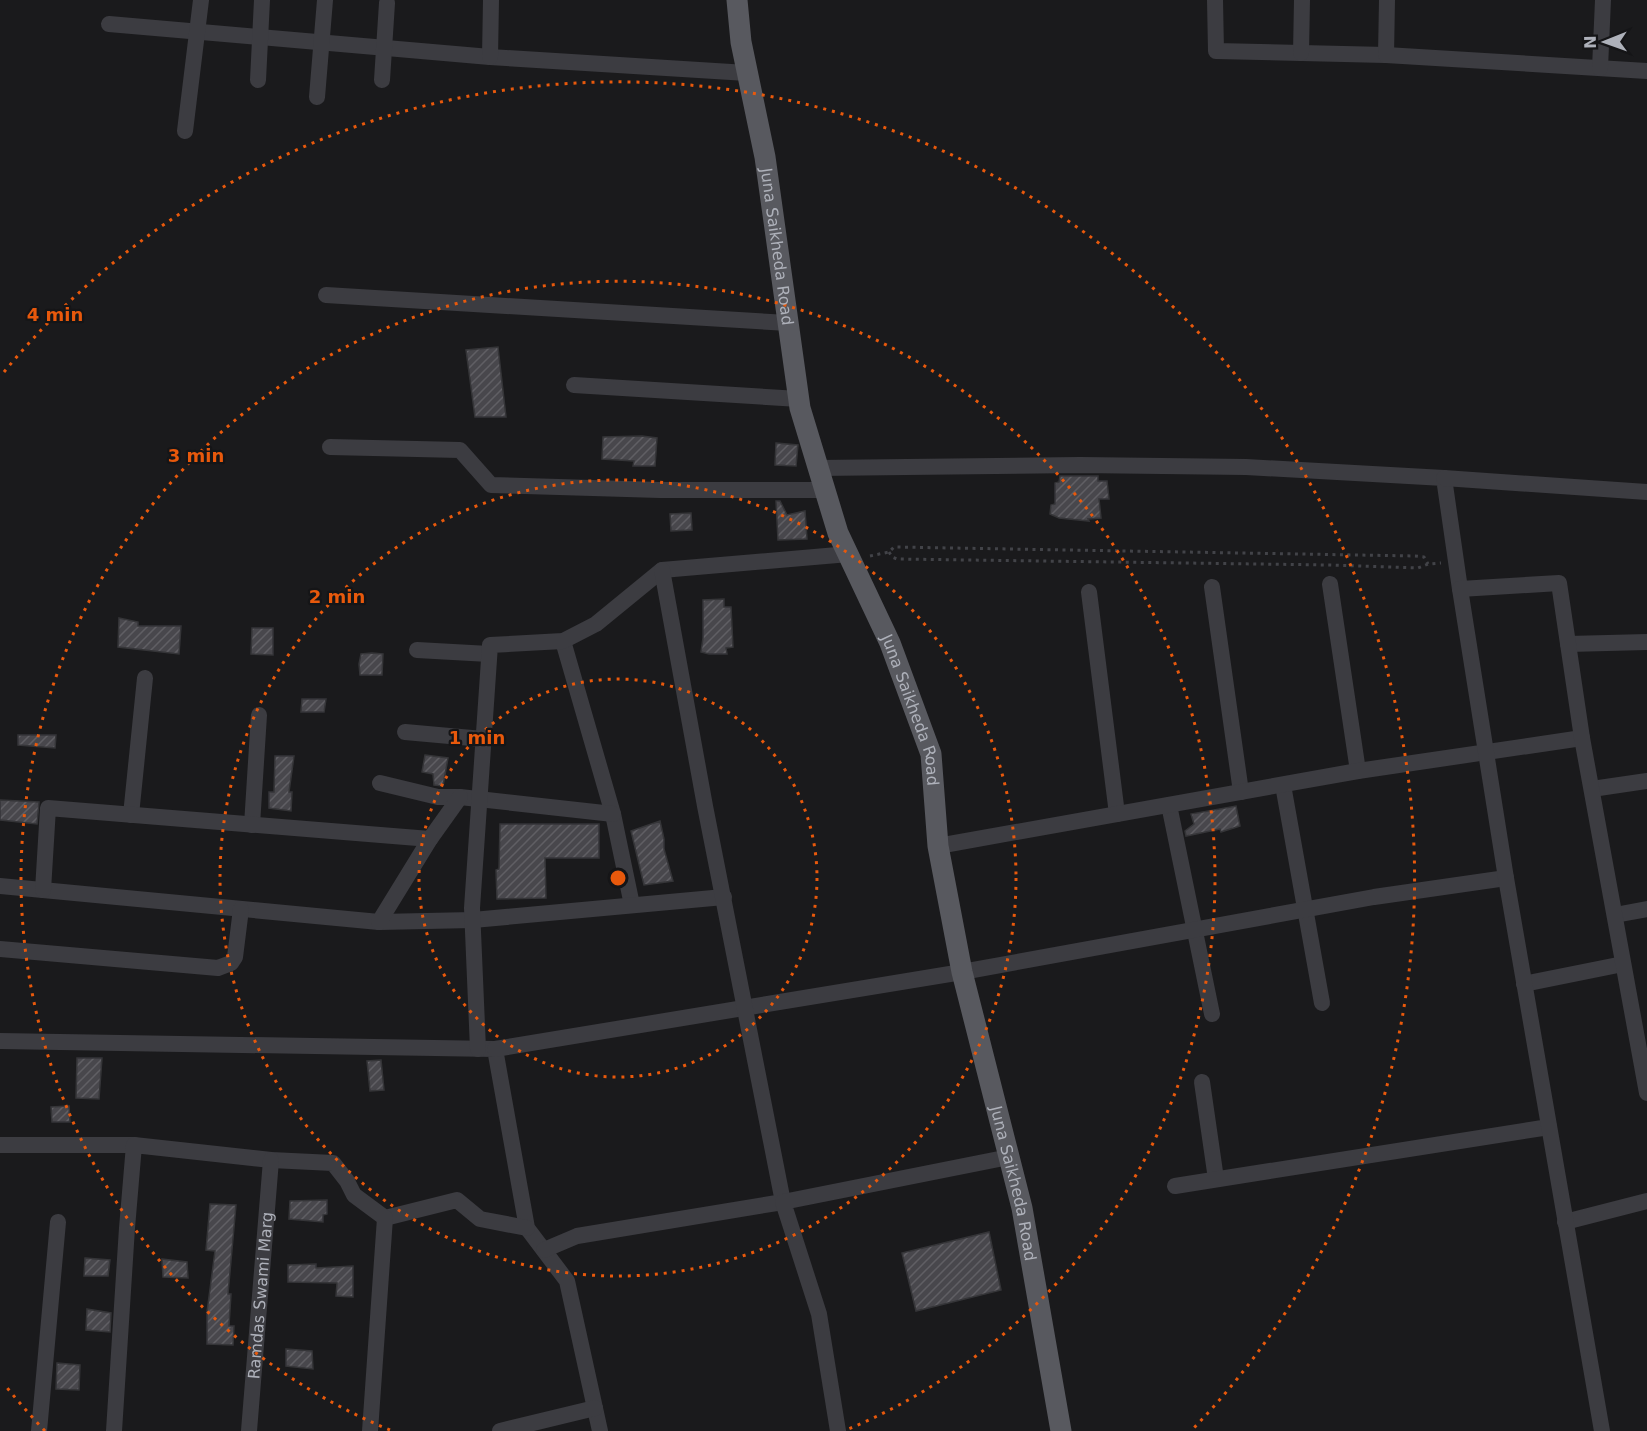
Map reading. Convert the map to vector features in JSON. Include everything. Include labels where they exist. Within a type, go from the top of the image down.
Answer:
[{"type":"main road","name":"Juna Saikheda Road","points":[[737,0],[741,42],[765,157],[799,399],[838,533],[890,643],[931,754],[938,846],[962,972],[1022,1208],[1060,1431]]},
{"type":"street","points":[[185,131],[201,0]]},
{"type":"street","points":[[258,80],[262,0]]},
{"type":"street","points":[[317,97],[325,0]]},
{"type":"street","points":[[490,57],[491,0]]},
{"type":"street","points":[[1215,0],[1216,51],[1386,55],[1647,71]]},
{"type":"street","points":[[1301,53],[1302,0]]},
{"type":"street","points":[[1386,55],[1387,0]]},
{"type":"street","points":[[1600,68],[1603,0]]},
{"type":"street","points":[[382,80],[387,3]]},
{"type":"street","points":[[109,24],[384,49],[747,73]]},
{"type":"street","points":[[326,295],[788,323]]},
{"type":"street","points":[[574,385],[799,399]]},
{"type":"street","points":[[330,447],[460,450],[491,485],[660,490],[825,490]]},
{"type":"street","points":[[818,468],[1080,465],[1246,467],[1647,492]]},
{"type":"street","points":[[1444,478],[1506,878],[1602,1431]]},
{"type":"street","points":[[478,1049],[473,920],[490,645],[563,641],[596,624],[662,570],[850,557]]},
{"type":"street","points":[[662,570],[705,806],[783,1202],[819,1314],[838,1431]]},
{"type":"street","points":[[1330,584],[1358,771]]},
{"type":"street","points":[[1460,589],[1559,584],[1582,738],[1616,915],[1623,964],[1642,1040],[1647,1093]]},
{"type":"street","points":[[1212,587],[1241,792]]},
{"type":"street","points":[[1089,592],[1117,814]]},
{"type":"street","points":[[563,641],[613,814],[632,905]]},
{"type":"street","points":[[1568,644],[1647,642]]},
{"type":"street","points":[[417,650],[489,654]]},
{"type":"street","points":[[130,815],[146,678]]},
{"type":"street","points":[[252,825],[259,715]]},
{"type":"street","points":[[405,732],[483,739]]},
{"type":"street","points":[[938,846],[1358,771],[1582,738]]},
{"type":"street","points":[[1592,789],[1647,781]]},
{"type":"street","points":[[380,783],[438,797],[460,797],[613,814]]},
{"type":"street","points":[[1283,785],[1322,1003]]},
{"type":"street","points":[[379,922],[430,839],[460,797]]},
{"type":"street","points":[[1169,805],[1212,1014]]},
{"type":"street","points":[[43,890],[48,808],[430,839]]},
{"type":"street","points":[[0,1041],[495,1049],[962,972],[1374,897],[1506,878]]},
{"type":"street","points":[[0,886],[379,922],[473,920],[723,897]]},
{"type":"street","points":[[0,949],[218,968],[231,963],[235,957],[242,909]]},
{"type":"street","points":[[1616,915],[1647,909]]},
{"type":"street","points":[[1524,984],[1623,964]]},
{"type":"street","points":[[495,1049],[527,1228],[567,1281],[600,1431]]},
{"type":"street","points":[[1202,1082],[1216,1179]]},
{"type":"street","points":[[1175,1186],[1549,1126]]},
{"type":"street","points":[[0,1145],[134,1146],[271,1160],[333,1163],[347,1181],[354,1195],[385,1218]]},
{"type":"street","points":[[114,1431],[134,1146]]},
{"type":"street","points":[[544,1250],[577,1236],[783,1202],[1009,1157]]},
{"type":"street","name":"Ramdas Swami Marg","points":[[249,1431],[271,1160]]},
{"type":"street","points":[[385,1218],[457,1200],[480,1219],[527,1228]]},
{"type":"street","points":[[1565,1222],[1647,1201]]},
{"type":"street","points":[[370,1431],[385,1218]]},
{"type":"street","points":[[39,1431],[58,1222]]},
{"type":"street","points":[[500,1431],[595,1408]]},
{"type":"path","points":[[850,557],[889,552],[894,547],[1424,557],[1428,564]]},
{"type":"path","points":[[889,552],[892,557],[909,559],[1418,568],[1428,564],[1456,563]]},
{"type":"building","points":[[498,347],[506,417],[475,417],[466,350]]},
{"type":"building","points":[[603,437],[657,438],[655,466],[633,466],[634,461],[602,459]]},
{"type":"building","points":[[776,443],[798,445],[796,466],[775,465]]},
{"type":"building","points":[[1060,476],[1098,476],[1098,481],[1107,481],[1109,499],[1099,499],[1101,518],[1088,519],[1089,521],[1059,518],[1050,514],[1051,505],[1055,504],[1055,483],[1059,482]]},
{"type":"building","points":[[776,501],[780,501],[787,515],[805,511],[807,539],[778,540]]},
{"type":"building","points":[[691,513],[692,530],[671,531],[670,514]]},
{"type":"building","points":[[724,599],[724,607],[731,607],[733,647],[726,648],[727,654],[701,652],[703,600]]},
{"type":"building","points":[[119,618],[138,622],[138,626],[181,626],[179,654],[118,647]]},
{"type":"building","points":[[252,628],[273,628],[273,655],[251,654]]},
{"type":"building","points":[[361,654],[383,654],[382,675],[360,675]]},
{"type":"building","points":[[302,699],[326,699],[324,712],[301,712]]},
{"type":"building","points":[[18,735],[56,735],[55,748],[18,745]]},
{"type":"building","points":[[425,755],[448,758],[443,786],[434,785],[433,774],[422,772]]},
{"type":"building","points":[[275,756],[294,756],[289,792],[292,792],[291,811],[269,808],[269,792],[274,792]]},
{"type":"building","points":[[0,800],[39,802],[37,824],[0,820]]},
{"type":"building","points":[[1236,806],[1240,826],[1221,832],[1220,829],[1186,836],[1185,831],[1194,824],[1191,814]]},
{"type":"building","points":[[660,821],[664,849],[673,881],[644,885],[631,831]]},
{"type":"building","points":[[500,824],[599,824],[599,858],[545,858],[546,898],[497,899],[496,870],[499,869]]},
{"type":"building","points":[[77,1058],[102,1058],[99,1099],[76,1098]]},
{"type":"building","points":[[381,1060],[384,1090],[370,1091],[367,1061]]},
{"type":"building","points":[[69,1106],[70,1122],[52,1122],[51,1107]]},
{"type":"building","points":[[327,1200],[327,1214],[323,1215],[323,1222],[289,1219],[290,1201]]},
{"type":"building","points":[[210,1204],[236,1205],[228,1294],[231,1294],[229,1326],[234,1326],[233,1345],[207,1344],[207,1312],[215,1251],[206,1250]]},
{"type":"building","points":[[989,1232],[1001,1290],[916,1311],[902,1253]]},
{"type":"building","points":[[85,1258],[110,1260],[108,1276],[84,1276]]},
{"type":"building","points":[[162,1259],[187,1262],[188,1278],[163,1277]]},
{"type":"building","points":[[316,1264],[316,1268],[353,1266],[353,1297],[336,1296],[337,1283],[288,1282],[288,1265]]},
{"type":"building","points":[[87,1309],[111,1313],[110,1332],[86,1330]]},
{"type":"building","points":[[286,1349],[312,1351],[313,1369],[286,1366]]},
{"type":"building","points":[[57,1363],[80,1365],[79,1390],[56,1389]]}]
